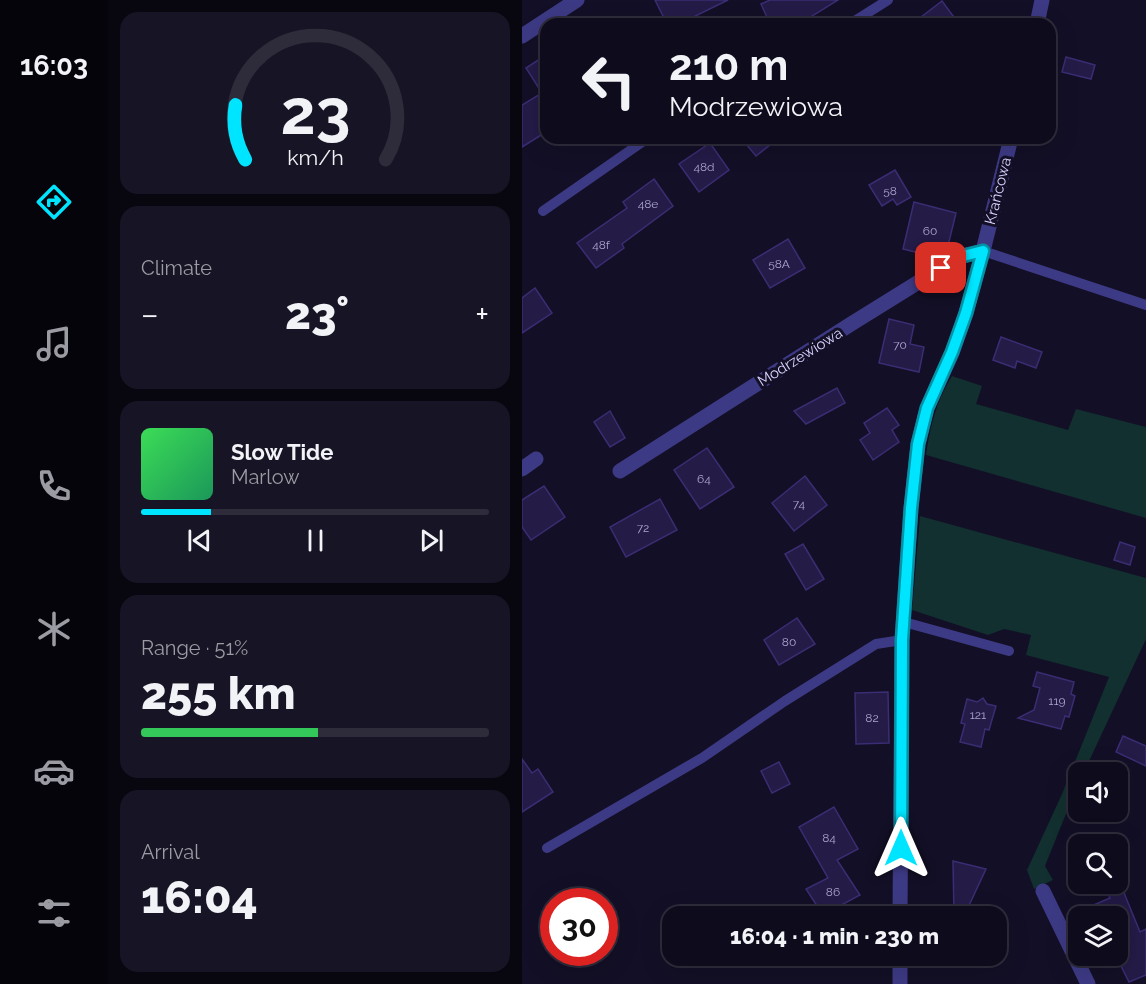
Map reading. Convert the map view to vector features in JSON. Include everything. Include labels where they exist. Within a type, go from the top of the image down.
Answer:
[{"type":"street","points":[[550,18],[577,0]]},
{"type":"street","points":[[1038,18],[1042,0]]},
{"type":"street","points":[[522,36],[540,24]]},
{"type":"street","name":"Krańcowa","points":[[900,906],[902,640],[911,508],[922,425],[963,323],[1010,144]]},
{"type":"street","name":"Modrzewiowa","points":[[620,471],[959,257],[983,251]]},
{"type":"street","points":[[522,469],[536,459]]},
{"type":"street","points":[[1043,891],[1088,984]]},
{"type":"street","points":[[900,966],[900,984]]},
{"type":"lane","points":[[860,18],[888,0]]},
{"type":"lane","points":[[543,211],[639,144]]},
{"type":"lane","points":[[983,251],[1146,305]]},
{"type":"lane","points":[[904,622],[1009,651]]},
{"type":"lane","points":[[548,848],[702,758],[785,701],[876,644],[902,640]]},
{"type":"green space","points":[[952,376],[982,386],[976,404],[1068,430],[1076,409],[1146,427],[1146,518],[926,455],[934,414]]},
{"type":"green space","points":[[920,516],[1146,578],[1146,639],[1089,762],[1075,762],[1109,677],[1026,655],[1031,635],[1004,629],[988,635],[912,610]]},
{"type":"green space","points":[[1068,779],[1068,809],[1045,866],[1053,880],[1034,889],[1027,870]]},
{"type":"building","points":[[655,0],[728,0],[691,18],[664,18]]},
{"type":"building","points":[[770,0],[838,0],[812,16],[813,18],[767,18],[761,4]]},
{"type":"building","points":[[942,1],[955,18],[920,18]]},
{"type":"building","points":[[1066,57],[1095,65],[1091,79],[1062,72]]},
{"type":"building","points":[[540,59],[540,90],[526,68]]},
{"type":"building","points":[[540,94],[540,136],[522,147],[522,105]]},
{"type":"building","points":[[711,144],[729,170],[699,192],[679,164]]},
{"type":"building","points":[[746,144],[771,144],[756,156]]},
{"type":"building","points":[[895,170],[911,197],[897,205],[893,199],[882,206],[869,185]]},
{"type":"building","points":[[654,179],[673,206],[622,244],[624,248],[596,268],[577,243],[627,208],[623,202]]},
{"type":"building","points":[[914,202],[956,213],[946,254],[939,258],[903,249]]},
{"type":"building","points":[[788,239],[805,268],[770,288],[753,260]]},
{"type":"building","points":[[535,288],[552,313],[522,333],[522,298]]},
{"type":"building","points":[[889,319],[914,325],[910,344],[924,347],[919,372],[879,363]]},
{"type":"building","points":[[1001,337],[1042,352],[1036,368],[1017,361],[1015,368],[993,360]]},
{"type":"building","points":[[837,388],[845,403],[806,424],[794,411]]},
{"type":"building","points":[[887,408],[899,425],[892,430],[899,442],[873,460],[860,440],[870,433],[864,423]]},
{"type":"building","points":[[610,411],[625,438],[610,447],[594,422]]},
{"type":"building","points":[[707,448],[734,487],[700,509],[674,470]]},
{"type":"building","points":[[805,476],[827,505],[794,531],[772,503]]},
{"type":"building","points":[[544,486],[565,517],[531,540],[522,527],[522,500]]},
{"type":"building","points":[[660,499],[677,530],[626,557],[610,527]]},
{"type":"building","points":[[1120,542],[1135,547],[1130,565],[1114,560]]},
{"type":"building","points":[[803,544],[824,579],[806,590],[785,554]]},
{"type":"building","points":[[797,618],[815,644],[779,665],[764,640]]},
{"type":"building","points":[[1037,672],[1074,682],[1071,694],[1075,696],[1069,717],[1065,716],[1061,729],[1018,718],[1034,710],[1040,688],[1033,686]]},
{"type":"building","points":[[888,692],[889,743],[856,744],[855,693]]},
{"type":"building","points":[[983,698],[987,704],[996,706],[989,730],[985,729],[981,747],[960,742],[965,724],[961,723],[967,699],[977,702]]},
{"type":"building","points":[[1123,736],[1146,746],[1146,766],[1116,752]]},
{"type":"building","points":[[522,759],[532,773],[538,769],[553,792],[522,812]]},
{"type":"building","points":[[779,762],[790,784],[772,793],[761,771]]},
{"type":"building","points":[[834,807],[858,849],[837,860],[860,895],[840,906],[817,906],[806,889],[828,878],[799,827]]},
{"type":"building","points":[[953,861],[986,869],[969,906],[954,906]]},
{"type":"building","points":[[1108,894],[1125,894],[1140,932],[1146,929],[1146,975],[1129,982],[1121,966],[1128,966],[1128,906],[1091,906],[1110,898]]},
{"type":"route","points":[[901,848],[902,640],[918,444],[927,408],[952,352],[966,313],[983,251],[959,257],[941,268]]}]
